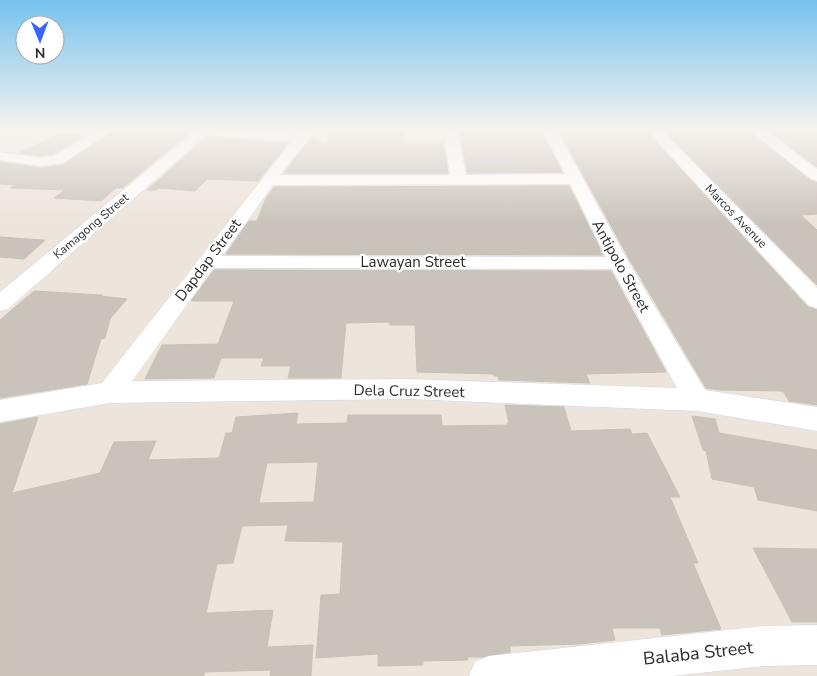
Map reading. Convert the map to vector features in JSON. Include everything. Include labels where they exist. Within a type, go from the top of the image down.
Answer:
[{"type":"street","points":[[30,161],[53,161]]},
{"type":"street","name":"Kamagong Street","points":[[0,304],[167,161]]},
{"type":"street","name":"Dapdap Street","points":[[110,392],[283,161]]},
{"type":"street","points":[[456,161],[459,180]]},
{"type":"street","name":"Antipolo Street","points":[[565,161],[619,263],[697,400]]},
{"type":"street","name":"Marcos Avenue","points":[[683,161],[817,301]]},
{"type":"street","points":[[800,161],[813,170]]},
{"type":"street","points":[[268,180],[574,179]]},
{"type":"street","name":"Lawayan Street","points":[[206,262],[619,263]]},
{"type":"street","name":"Dela Cruz Street","points":[[0,411],[110,392],[409,389],[697,400],[817,419]]},
{"type":"street","name":"Balaba Street","points":[[489,676],[765,646],[817,645]]},
{"type":"building","points":[[70,161],[156,161],[122,188],[116,188],[101,201],[54,198],[65,190],[10,188],[15,185],[0,184],[0,162],[40,168],[63,165]]},
{"type":"building","points":[[180,161],[274,161],[258,181],[207,179],[195,191],[158,188],[156,190],[147,190]]},
{"type":"building","points":[[294,161],[446,161],[448,173],[284,173]]},
{"type":"building","points":[[465,161],[556,161],[562,172],[468,173]]},
{"type":"building","points":[[575,161],[673,161],[808,307],[817,310],[817,405],[789,401],[783,391],[706,388],[631,262]]},
{"type":"building","points":[[693,161],[786,161],[810,180],[817,183],[817,214],[801,215],[817,230],[817,285]]},
{"type":"building","points":[[809,161],[817,161],[817,167]]},
{"type":"building","points":[[569,186],[603,255],[226,254],[249,221],[257,221],[266,198],[274,187]]},
{"type":"building","points":[[0,237],[45,240],[24,259],[0,257]]},
{"type":"building","points":[[214,270],[611,271],[666,372],[586,374],[590,383],[499,380],[498,376],[494,376],[494,374],[417,372],[415,325],[390,325],[390,322],[346,323],[341,378],[288,378],[291,366],[261,366],[264,358],[221,358],[214,378],[145,379],[162,345],[218,344],[234,301],[191,301]]},
{"type":"building","points":[[34,291],[102,295],[127,299],[110,319],[105,338],[101,339],[87,384],[0,398],[0,320]]},
{"type":"building","points":[[505,405],[564,407],[571,431],[630,429],[632,434],[647,433],[680,497],[670,497],[698,563],[693,563],[721,629],[662,635],[660,628],[612,628],[615,640],[579,644],[510,646],[510,652],[483,657],[467,657],[468,660],[423,661],[423,665],[378,666],[378,654],[316,658],[321,595],[340,594],[343,542],[285,541],[288,525],[242,526],[233,563],[217,564],[206,613],[273,610],[267,647],[313,645],[311,676],[270,676],[271,670],[204,672],[204,676],[0,676],[0,424],[38,417],[12,493],[100,473],[114,442],[156,441],[148,460],[219,458],[226,433],[232,433],[236,417],[298,413],[296,424],[347,423],[348,415],[441,415],[442,426],[508,425],[507,423],[509,423]],"holes":[[[318,462],[314,502],[259,503],[267,463]]]},
{"type":"building","points":[[692,416],[715,419],[719,433],[817,450],[817,511],[758,500],[754,487],[712,479],[706,451],[703,450]]},
{"type":"building","points":[[753,548],[817,549],[817,622],[792,622]]}]
